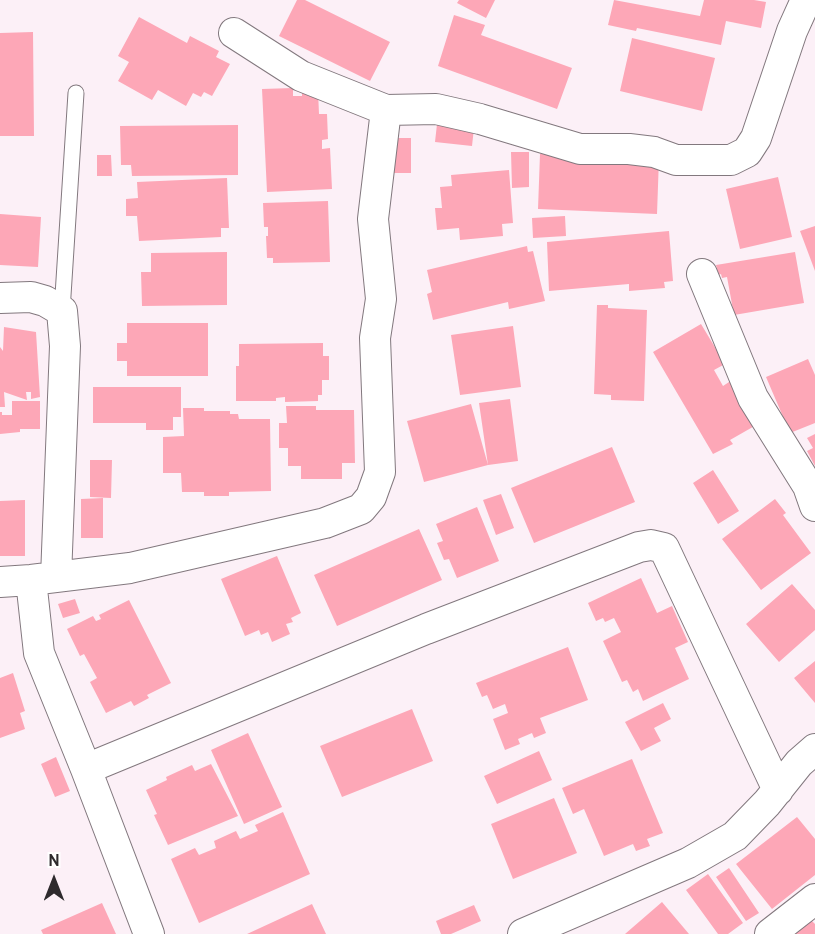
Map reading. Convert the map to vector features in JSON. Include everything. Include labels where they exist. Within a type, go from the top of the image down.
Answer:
[{"type":"street","points":[[234,33],[301,76],[386,110],[436,109],[480,119],[580,149],[629,149],[654,152],[676,160],[731,160],[747,152],[756,138],[792,31],[806,0]]},
{"type":"street","points":[[0,582],[130,568],[325,523],[362,509],[371,497],[380,472],[375,339],[381,299],[373,219],[386,110]]},
{"type":"street","points":[[702,274],[753,398],[808,486],[815,506]]},
{"type":"street","points":[[0,298],[31,297],[45,301],[63,311],[65,345],[39,652],[87,769],[149,934]]},
{"type":"street","points":[[87,769],[426,630],[639,547],[651,545],[664,548],[778,790]]},
{"type":"street","points":[[523,934],[688,863],[735,836],[778,790],[799,763],[815,749]]},
{"type":"street","points":[[770,934],[815,899]]},
{"type":"lane","points":[[63,311],[76,93]]},
{"type":"building","points":[[297,0],[305,0],[390,42],[370,81],[279,36]]},
{"type":"building","points":[[459,0],[495,0],[486,18],[457,3]]},
{"type":"building","points":[[614,0],[700,16],[704,0],[766,2],[761,28],[726,21],[721,45],[637,28],[636,31],[608,25]]},
{"type":"building","points":[[454,15],[485,25],[481,35],[572,68],[557,109],[438,66]]},
{"type":"building","points":[[139,17],[187,43],[190,36],[219,51],[216,57],[230,64],[212,96],[204,92],[201,97],[193,93],[186,106],[158,90],[152,100],[118,81],[129,62],[118,56]]},
{"type":"building","points":[[33,32],[34,136],[0,136],[0,33]]},
{"type":"building","points":[[632,38],[715,58],[702,111],[620,91]]},
{"type":"building","points":[[293,88],[293,96],[302,96],[302,91],[318,91],[319,114],[327,114],[328,139],[322,140],[322,149],[330,148],[332,189],[267,192],[262,89]]},
{"type":"building","points":[[437,124],[474,128],[472,146],[435,142]]},
{"type":"building","points":[[238,125],[238,175],[132,176],[131,165],[121,165],[120,126]]},
{"type":"building","points":[[392,138],[411,138],[411,173],[392,173]]},
{"type":"building","points":[[511,152],[529,152],[529,187],[512,188]]},
{"type":"building","points":[[540,154],[659,158],[657,214],[538,209]]},
{"type":"building","points":[[97,155],[111,155],[112,176],[97,176]]},
{"type":"building","points":[[509,170],[513,223],[502,224],[503,236],[460,240],[459,228],[437,230],[435,208],[442,208],[440,187],[452,186],[451,175]]},
{"type":"building","points":[[778,177],[792,237],[740,249],[726,189]]},
{"type":"building","points":[[227,178],[229,228],[221,228],[221,237],[139,241],[137,216],[126,216],[126,199],[138,198],[137,182]]},
{"type":"building","points":[[328,201],[330,262],[273,263],[273,258],[267,258],[268,227],[264,227],[263,203]]},
{"type":"building","points":[[0,214],[41,217],[38,267],[0,265]]},
{"type":"building","points":[[565,216],[566,236],[533,238],[532,218]]},
{"type":"building","points":[[815,226],[815,271],[800,231]]},
{"type":"building","points":[[669,231],[673,281],[664,282],[665,288],[629,291],[629,284],[549,291],[547,242]]},
{"type":"building","points":[[527,246],[528,252],[533,251],[545,301],[509,309],[508,302],[433,320],[427,294],[432,292],[427,270]]},
{"type":"building","points":[[227,252],[227,305],[142,306],[141,272],[151,272],[151,253]]},
{"type":"building","points":[[795,252],[804,303],[734,315],[727,277],[722,278],[721,274],[718,275],[716,265]]},
{"type":"building","points":[[597,305],[608,305],[608,308],[647,310],[644,401],[611,400],[611,395],[594,394]]},
{"type":"building","points":[[127,323],[208,323],[208,376],[127,376],[127,361],[117,361],[117,343],[127,343]]},
{"type":"building","points":[[701,324],[725,364],[714,370],[723,386],[732,380],[758,424],[730,440],[733,444],[713,454],[653,352]]},
{"type":"building","points":[[513,326],[521,387],[460,395],[451,335]]},
{"type":"building","points":[[4,327],[36,332],[40,397],[31,399],[31,392],[26,392],[27,400],[4,392],[5,407],[0,407],[0,347],[3,351]]},
{"type":"building","points":[[323,343],[323,356],[329,356],[329,380],[322,380],[322,395],[318,395],[318,401],[285,402],[285,397],[276,398],[276,401],[236,401],[236,366],[239,366],[239,344]]},
{"type":"building","points":[[808,359],[815,375],[815,423],[790,433],[766,377]]},
{"type":"building","points":[[93,387],[181,387],[181,417],[173,417],[173,430],[146,430],[146,423],[93,423]]},
{"type":"building","points":[[510,399],[518,461],[488,465],[479,403]]},
{"type":"building","points":[[12,401],[40,401],[40,429],[20,429],[20,432],[0,434],[0,412],[2,415],[12,415]]},
{"type":"building","points":[[471,404],[488,465],[424,482],[407,421]]},
{"type":"building","points":[[286,406],[316,406],[316,410],[354,410],[355,463],[342,463],[342,479],[301,479],[301,466],[288,466],[288,448],[279,448],[279,423],[287,423]]},
{"type":"building","points":[[183,408],[230,411],[230,414],[238,414],[239,419],[270,419],[271,491],[229,492],[229,496],[204,496],[204,492],[182,492],[181,473],[163,473],[163,437],[184,436]]},
{"type":"building","points":[[815,434],[815,466],[807,451],[813,448],[807,438]]},
{"type":"building","points":[[612,447],[635,502],[534,543],[511,488]]},
{"type":"building","points":[[90,460],[112,460],[111,498],[90,497]]},
{"type":"building","points":[[713,470],[739,511],[718,524],[693,483]]},
{"type":"building","points":[[501,494],[514,528],[496,535],[483,500]]},
{"type":"building","points":[[103,498],[103,538],[81,538],[81,499]]},
{"type":"building","points":[[775,499],[786,513],[783,515],[811,553],[761,590],[722,539]]},
{"type":"building","points":[[25,500],[25,556],[0,556],[0,501]]},
{"type":"building","points":[[477,507],[499,561],[457,578],[449,559],[444,560],[437,543],[443,541],[436,524]]},
{"type":"building","points":[[419,529],[442,580],[337,626],[314,575]]},
{"type":"building","points":[[277,556],[301,613],[291,618],[293,622],[286,624],[290,634],[272,642],[268,632],[261,635],[259,630],[245,636],[221,579]]},
{"type":"building","points":[[641,578],[657,613],[672,606],[688,642],[675,648],[689,679],[643,701],[638,689],[633,692],[627,680],[622,682],[603,641],[621,632],[614,618],[605,622],[603,618],[596,621],[588,603]]},
{"type":"building","points":[[792,584],[815,610],[815,630],[779,662],[746,624]]},
{"type":"building","points":[[75,599],[80,613],[63,618],[58,604]]},
{"type":"building","points":[[129,600],[171,683],[147,695],[149,698],[134,706],[131,701],[106,713],[90,682],[97,678],[84,654],[80,656],[67,629],[93,616],[96,621],[101,619],[99,615]]},
{"type":"building","points":[[568,647],[588,700],[540,718],[546,733],[534,738],[532,733],[518,739],[520,744],[505,750],[493,719],[508,713],[505,704],[493,709],[487,695],[482,697],[476,683]]},
{"type":"building","points":[[815,661],[815,703],[794,678]]},
{"type":"building","points":[[13,673],[25,711],[20,713],[25,729],[0,738],[0,678]]},
{"type":"building","points":[[663,703],[671,719],[654,728],[661,741],[641,751],[625,722]]},
{"type":"building","points":[[412,709],[433,761],[342,797],[320,746]]},
{"type":"building","points":[[248,733],[282,807],[244,824],[211,750]]},
{"type":"building","points":[[539,751],[552,780],[497,804],[484,776]]},
{"type":"building","points":[[56,757],[70,791],[55,797],[41,764]]},
{"type":"building","points":[[632,759],[663,833],[647,839],[650,846],[636,851],[633,844],[604,856],[584,809],[573,814],[562,788]]},
{"type":"building","points":[[211,764],[238,816],[168,845],[154,815],[157,814],[146,790],[167,780],[166,777],[192,765],[195,771]]},
{"type":"building","points":[[554,798],[577,853],[513,879],[491,824]]},
{"type":"building","points":[[283,812],[310,874],[199,923],[171,859],[195,848],[199,855],[216,848],[214,841],[236,831],[240,839],[258,831],[255,825]]},
{"type":"building","points":[[797,817],[815,839],[815,875],[772,909],[736,864]]},
{"type":"building","points":[[729,868],[759,913],[746,921],[716,877]]},
{"type":"building","points":[[708,874],[743,923],[728,934],[718,934],[686,890]]},
{"type":"building","points":[[662,902],[689,934],[625,934]]},
{"type":"building","points":[[102,903],[116,934],[43,934],[41,930]]},
{"type":"building","points":[[312,904],[326,934],[247,934]]},
{"type":"building","points":[[474,905],[481,921],[451,934],[441,934],[436,921]]},
{"type":"building","points":[[810,919],[815,924],[815,934],[794,934]]}]
